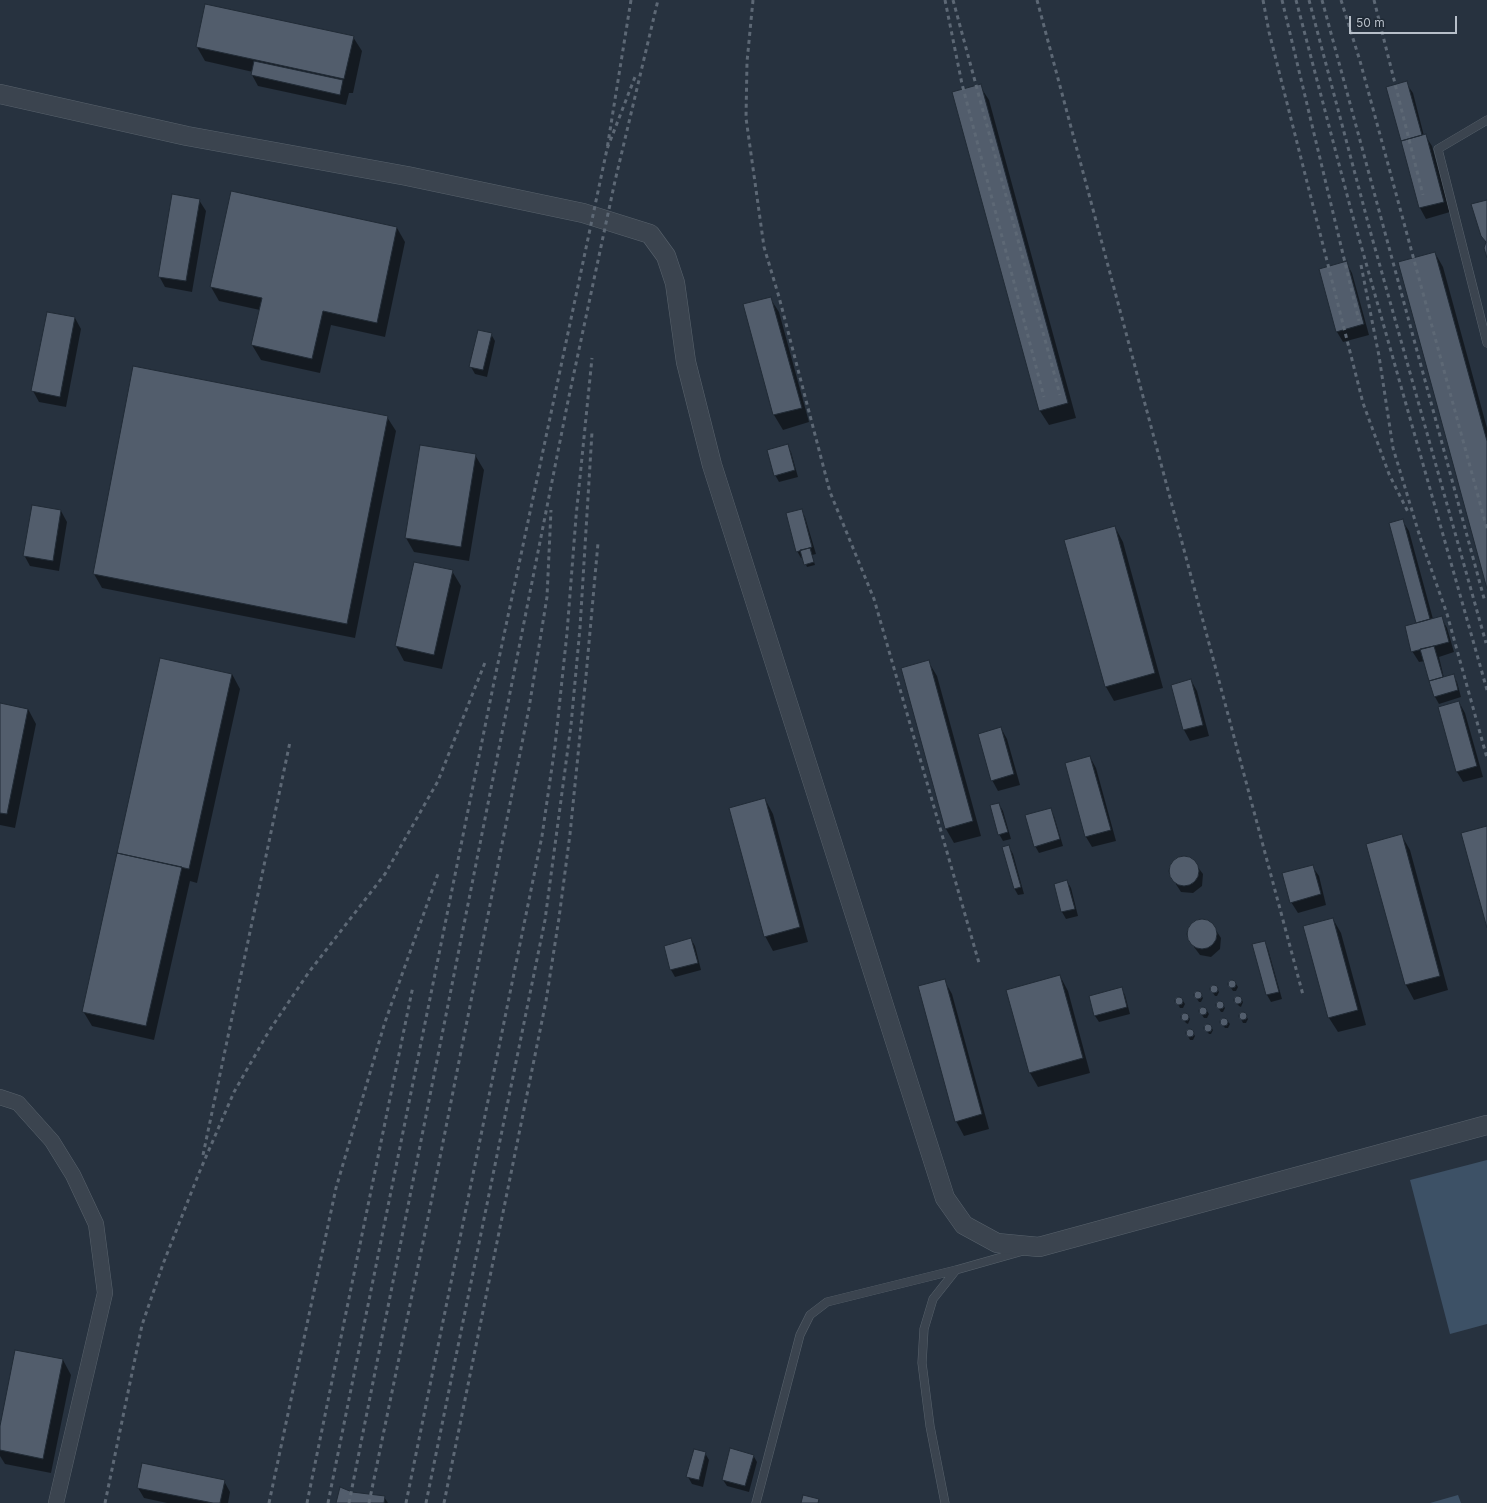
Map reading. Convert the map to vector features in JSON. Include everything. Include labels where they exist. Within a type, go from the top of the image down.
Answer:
[{"type":"street","points":[[0,94],[187,136],[407,176],[583,213],[650,234],[666,256],[675,283],[686,362],[712,465],[944,1198],[964,1226],[997,1243],[1039,1247],[1487,1125]]},
{"type":"street","points":[[0,1097],[18,1103],[52,1141],[73,1174],[96,1224],[105,1293],[56,1503]]},
{"type":"lane","points":[[1487,120],[1438,150],[1487,344]]},
{"type":"lane","points":[[756,1503],[800,1335],[810,1315],[827,1302],[956,1270],[1039,1247]]},
{"type":"lane","points":[[945,1503],[930,1426],[922,1363],[924,1329],[933,1299],[956,1270]]},
{"type":"water","points":[[1487,1160],[1487,1324],[1450,1334],[1410,1180]]},
{"type":"water","points":[[1458,1495],[1461,1503],[1430,1503]]},
{"type":"building","points":[[205,4],[354,36],[344,79],[196,47]]},
{"type":"building","points":[[254,61],[343,80],[340,95],[251,75]]},
{"type":"building","points":[[1407,81],[1422,135],[1401,141],[1386,87]]},
{"type":"building","points":[[981,84],[1068,403],[1039,411],[952,92]]},
{"type":"building","points":[[1426,134],[1444,202],[1419,208],[1401,141]]},
{"type":"building","points":[[231,191],[397,227],[377,323],[323,311],[312,359],[251,345],[262,298],[210,287]]},
{"type":"building","points":[[172,194],[200,199],[186,281],[158,277]]},
{"type":"building","points":[[1487,200],[1487,258],[1484,248],[1486,242],[1481,236],[1471,204]]},
{"type":"building","points":[[1435,252],[1487,441],[1487,589],[1398,262]]},
{"type":"building","points":[[1347,261],[1364,324],[1336,332],[1319,269]]},
{"type":"building","points":[[771,297],[802,408],[773,415],[743,304]]},
{"type":"building","points":[[47,312],[75,317],[60,397],[31,391]]},
{"type":"building","points":[[478,330],[492,333],[483,370],[469,367]]},
{"type":"building","points":[[133,366],[388,416],[347,624],[93,574]]},
{"type":"building","points":[[788,444],[795,470],[774,476],[767,450]]},
{"type":"building","points":[[420,445],[476,454],[461,547],[405,538]]},
{"type":"building","points":[[32,505],[61,510],[53,561],[23,556]]},
{"type":"building","points":[[802,509],[812,547],[796,552],[786,513]]},
{"type":"building","points":[[1403,519],[1430,619],[1416,623],[1389,523]]},
{"type":"building","points":[[1115,526],[1155,673],[1105,687],[1064,540]]},
{"type":"building","points":[[810,548],[814,562],[804,565],[800,550]]},
{"type":"building","points":[[414,562],[453,570],[434,655],[395,646]]},
{"type":"building","points":[[1442,616],[1449,642],[1411,652],[1405,626]]},
{"type":"building","points":[[1434,646],[1443,677],[1429,681],[1420,649]]},
{"type":"building","points":[[160,658],[232,674],[189,869],[117,853]]},
{"type":"building","points":[[929,660],[973,821],[945,829],[901,668]]},
{"type":"building","points":[[1454,674],[1458,690],[1434,697],[1429,681]]},
{"type":"building","points":[[1191,679],[1203,725],[1183,730],[1171,685]]},
{"type":"building","points":[[1459,701],[1477,766],[1456,772],[1438,707]]},
{"type":"building","points":[[0,703],[28,709],[7,814],[0,813]]},
{"type":"building","points":[[1001,727],[1014,774],[991,781],[978,734]]},
{"type":"building","points":[[1090,756],[1111,830],[1085,837],[1065,763]]},
{"type":"building","points":[[765,798],[800,927],[764,937],[729,808]]},
{"type":"building","points":[[999,803],[1008,832],[998,835],[990,805]]},
{"type":"building","points":[[1051,808],[1060,839],[1034,847],[1025,815]]},
{"type":"building","points":[[1487,826],[1487,928],[1461,833]]},
{"type":"building","points":[[1402,834],[1440,976],[1405,985],[1366,844]]},
{"type":"building","points":[[1009,845],[1021,887],[1014,889],[1002,847]]},
{"type":"building","points":[[117,853],[182,867],[146,1026],[82,1012]]},
{"type":"building","points":[[1184,856],[1195,860],[1199,871],[1195,882],[1184,886],[1173,882],[1169,871],[1173,860]]},
{"type":"building","points":[[1313,865],[1321,894],[1290,903],[1282,873]]},
{"type":"building","points":[[1067,880],[1075,909],[1061,912],[1054,884]]},
{"type":"building","points":[[1333,918],[1358,1010],[1328,1018],[1303,926]]},
{"type":"building","points":[[1202,919],[1213,923],[1217,934],[1213,945],[1202,949],[1191,945],[1187,934],[1191,923]]},
{"type":"building","points":[[691,938],[698,963],[670,970],[664,946]]},
{"type":"building","points":[[1265,941],[1279,992],[1266,995],[1252,944]]},
{"type":"building","points":[[1060,975],[1083,1058],[1029,1073],[1006,990]]},
{"type":"building","points":[[945,979],[982,1114],[955,1122],[918,986]]},
{"type":"building","points":[[1230,980],[1234,980],[1236,984],[1234,988],[1230,988],[1228,986],[1228,982]]},
{"type":"building","points":[[1212,985],[1216,985],[1218,989],[1216,993],[1212,993],[1210,991],[1210,987]]},
{"type":"building","points":[[1122,987],[1127,1007],[1094,1016],[1089,996]]},
{"type":"building","points":[[1196,991],[1200,991],[1202,995],[1200,999],[1196,999],[1194,997],[1194,993]]},
{"type":"building","points":[[1236,996],[1240,996],[1242,1000],[1240,1004],[1236,1004],[1234,1002],[1234,998]]},
{"type":"building","points":[[1177,997],[1181,997],[1183,1001],[1181,1005],[1177,1005],[1175,1003],[1175,999]]},
{"type":"building","points":[[1218,1001],[1222,1001],[1224,1005],[1222,1009],[1218,1009],[1216,1007],[1216,1003]]},
{"type":"building","points":[[1201,1007],[1205,1007],[1207,1011],[1205,1015],[1201,1015],[1199,1013],[1199,1009]]},
{"type":"building","points":[[1241,1012],[1245,1012],[1247,1016],[1245,1020],[1241,1020],[1239,1018],[1239,1014]]},
{"type":"building","points":[[1183,1013],[1187,1013],[1189,1017],[1187,1021],[1183,1021],[1181,1019],[1181,1015]]},
{"type":"building","points":[[1222,1018],[1226,1018],[1228,1022],[1226,1026],[1222,1026],[1220,1024],[1220,1020]]},
{"type":"building","points":[[1206,1024],[1210,1024],[1212,1028],[1210,1032],[1206,1032],[1204,1030],[1204,1026]]},
{"type":"building","points":[[1188,1029],[1192,1029],[1194,1033],[1192,1037],[1188,1037],[1186,1035],[1186,1031]]},
{"type":"building","points":[[15,1350],[63,1359],[43,1459],[0,1450],[0,1426]]},
{"type":"building","points":[[730,1448],[754,1455],[745,1486],[722,1480]]},
{"type":"building","points":[[694,1449],[706,1452],[699,1480],[686,1477]]},
{"type":"building","points":[[142,1463],[225,1480],[220,1503],[213,1503],[137,1488]]},
{"type":"building","points":[[340,1487],[352,1492],[385,1496],[384,1503],[336,1503]]},
{"type":"building","points":[[803,1495],[819,1499],[818,1503],[801,1503]]},
{"type":"railway","points":[[631,0],[607,149],[635,77]]},
{"type":"railway","points":[[349,1503],[568,401],[615,181],[658,0]]},
{"type":"railway","points":[[753,0],[747,62],[746,118],[764,247],[779,297],[830,492],[874,599],[979,963]]},
{"type":"railway","points":[[945,0],[962,84],[1044,397]]},
{"type":"railway","points":[[953,0],[1060,395]]},
{"type":"railway","points":[[1037,0],[1303,995]]},
{"type":"railway","points":[[1263,0],[1269,32],[1363,403],[1389,474],[1408,512]]},
{"type":"railway","points":[[1282,0],[1359,321]]},
{"type":"railway","points":[[1296,0],[1351,210],[1487,690]]},
{"type":"railway","points":[[1309,0],[1371,234],[1486,643]]},
{"type":"railway","points":[[1322,0],[1485,602]]},
{"type":"railway","points":[[1341,0],[1360,61],[1487,529]]},
{"type":"railway","points":[[1374,0],[1423,195]]},
{"type":"railway","points":[[328,1503],[494,682],[607,149]]},
{"type":"railway","points":[[1361,265],[1379,356],[1393,448],[1420,537],[1447,614],[1487,758]]},
{"type":"railway","points":[[406,1503],[542,836],[555,746],[567,633],[576,517],[592,358]]},
{"type":"railway","points":[[426,1503],[545,920],[571,725],[580,628],[592,432]]},
{"type":"railway","points":[[369,1503],[428,1218],[529,708],[547,597],[551,510]]},
{"type":"railway","points":[[444,1503],[546,1001],[570,834],[598,543]]},
{"type":"railway","points":[[105,1503],[142,1325],[163,1264],[199,1173],[234,1092],[269,1031],[309,972],[385,874],[438,781],[486,660]]},
{"type":"railway","points":[[203,1155],[290,742]]},
{"type":"railway","points":[[269,1503],[336,1188],[385,1022],[439,871]]},
{"type":"railway","points":[[307,1503],[413,986]]}]
